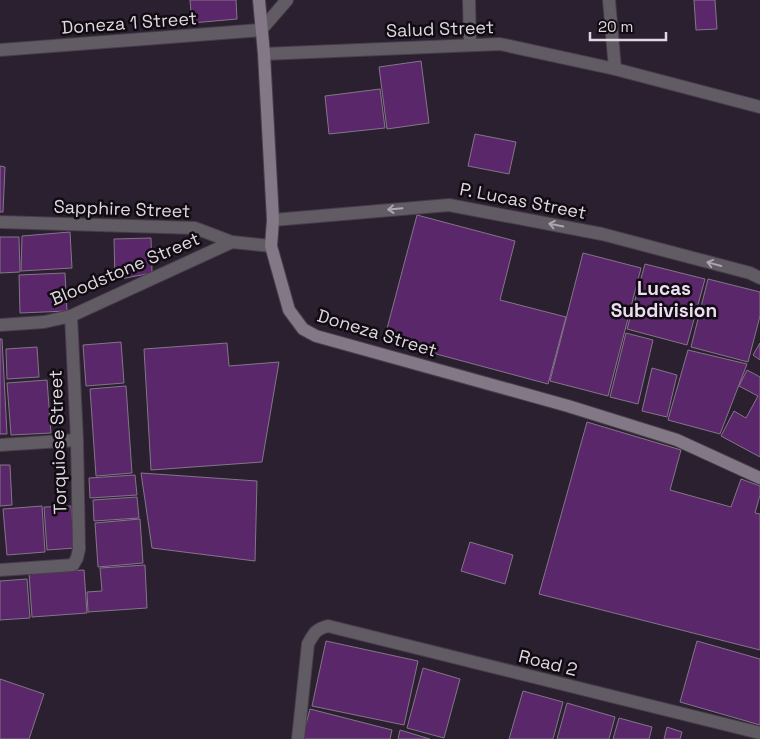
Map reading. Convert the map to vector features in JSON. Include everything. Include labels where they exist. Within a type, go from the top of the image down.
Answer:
[{"type":"street","name":"Doneza Street","points":[[259,0],[264,54],[273,220],[271,246],[289,310],[303,329],[316,336],[568,406],[677,440],[760,478]]},
{"type":"street","points":[[261,30],[287,0]]},
{"type":"street","points":[[469,0],[470,45]]},
{"type":"street","points":[[609,0],[615,69]]},
{"type":"street","name":"Doneza 1 Street","points":[[0,50],[261,30]]},
{"type":"street","name":"Salud Street","points":[[264,54],[500,44],[615,69],[760,106]]},
{"type":"street","name":"P. Lucas Street","points":[[273,220],[449,205],[602,234],[750,273],[760,278]]},
{"type":"street","name":"Sapphire Street","points":[[0,222],[195,228],[232,242],[271,246]]},
{"type":"street","name":"Bloodstone Street","points":[[0,325],[44,322],[70,316],[232,242]]},
{"type":"street","name":"Torquiose Street","points":[[0,570],[72,565],[80,550],[77,440],[70,316]]},
{"type":"street","points":[[0,445],[77,440]]},
{"type":"street","name":"Road 2","points":[[298,739],[308,644],[313,634],[320,628],[328,626],[760,733]]},
{"type":"building","points":[[190,0],[236,0],[237,19],[192,23]]},
{"type":"building","points":[[694,0],[715,0],[717,29],[696,30]]},
{"type":"building","points":[[421,61],[429,123],[387,129],[379,67]]},
{"type":"building","points":[[380,89],[385,128],[329,134],[325,96]]},
{"type":"building","points":[[475,134],[516,142],[509,174],[468,166]]},
{"type":"building","points":[[0,166],[5,167],[3,212],[0,212]]},
{"type":"building","points":[[417,215],[515,241],[500,300],[566,317],[548,384],[384,340]]},
{"type":"building","points":[[70,232],[72,268],[21,271],[22,236]]},
{"type":"building","points":[[0,237],[19,237],[20,272],[0,273]]},
{"type":"building","points":[[151,238],[152,273],[115,280],[114,239]]},
{"type":"building","points":[[583,253],[641,268],[608,396],[550,381]]},
{"type":"building","points":[[645,264],[705,279],[687,345],[627,329]]},
{"type":"building","points":[[65,273],[67,311],[20,313],[19,275]]},
{"type":"building","points":[[708,279],[760,292],[760,316],[748,362],[691,347]]},
{"type":"building","points":[[626,333],[653,340],[638,404],[610,397]]},
{"type":"building","points":[[0,339],[2,339],[7,434],[0,434]]},
{"type":"building","points":[[121,342],[124,383],[86,386],[83,345]]},
{"type":"building","points":[[227,343],[229,366],[279,362],[262,462],[151,470],[144,349]]},
{"type":"building","points":[[760,343],[760,360],[753,355]]},
{"type":"building","points":[[37,347],[39,377],[7,379],[6,349]]},
{"type":"building","points":[[688,350],[747,364],[720,434],[668,420]]},
{"type":"building","points":[[652,368],[677,375],[667,417],[642,411]]},
{"type":"building","points":[[747,370],[760,377],[760,457],[721,436],[734,411],[746,418],[758,396],[739,386]]},
{"type":"building","points":[[47,380],[51,433],[11,435],[7,383]]},
{"type":"building","points":[[126,386],[132,473],[96,476],[90,389]]},
{"type":"building","points":[[587,422],[681,450],[670,490],[731,507],[741,479],[760,486],[760,495],[755,513],[760,514],[760,650],[539,594]]},
{"type":"building","points":[[0,465],[10,465],[12,505],[0,506]]},
{"type":"building","points":[[141,473],[257,481],[255,561],[152,548]]},
{"type":"building","points":[[135,475],[137,495],[90,498],[89,478]]},
{"type":"building","points":[[137,497],[139,518],[94,521],[93,500]]},
{"type":"building","points":[[42,506],[45,552],[7,555],[3,509]]},
{"type":"building","points":[[71,506],[75,548],[47,550],[44,507]]},
{"type":"building","points":[[140,519],[143,563],[98,567],[95,523]]},
{"type":"building","points":[[470,542],[513,555],[505,584],[461,571]]},
{"type":"building","points":[[145,565],[147,608],[88,612],[87,592],[102,591],[100,568]]},
{"type":"building","points":[[84,570],[87,613],[32,617],[29,573]]},
{"type":"building","points":[[27,579],[30,618],[0,620],[0,581]]},
{"type":"building","points":[[326,641],[418,661],[404,725],[312,706]]},
{"type":"building","points":[[697,641],[760,659],[760,725],[680,702]]},
{"type":"building","points":[[423,668],[460,679],[444,738],[407,728]]},
{"type":"building","points":[[0,679],[44,694],[29,739],[0,739]]},
{"type":"building","points":[[523,691],[563,702],[553,739],[509,739]]},
{"type":"building","points":[[567,703],[615,717],[609,739],[557,739]]},
{"type":"building","points":[[310,709],[392,730],[390,739],[302,739]]},
{"type":"building","points":[[619,718],[652,727],[649,739],[613,739]]},
{"type":"building","points":[[667,727],[682,732],[680,739],[664,739]]},
{"type":"building","points":[[400,730],[430,739],[398,739]]},
{"type":"district","name":"Lucas Subdivision","points":[[664,299]]}]
